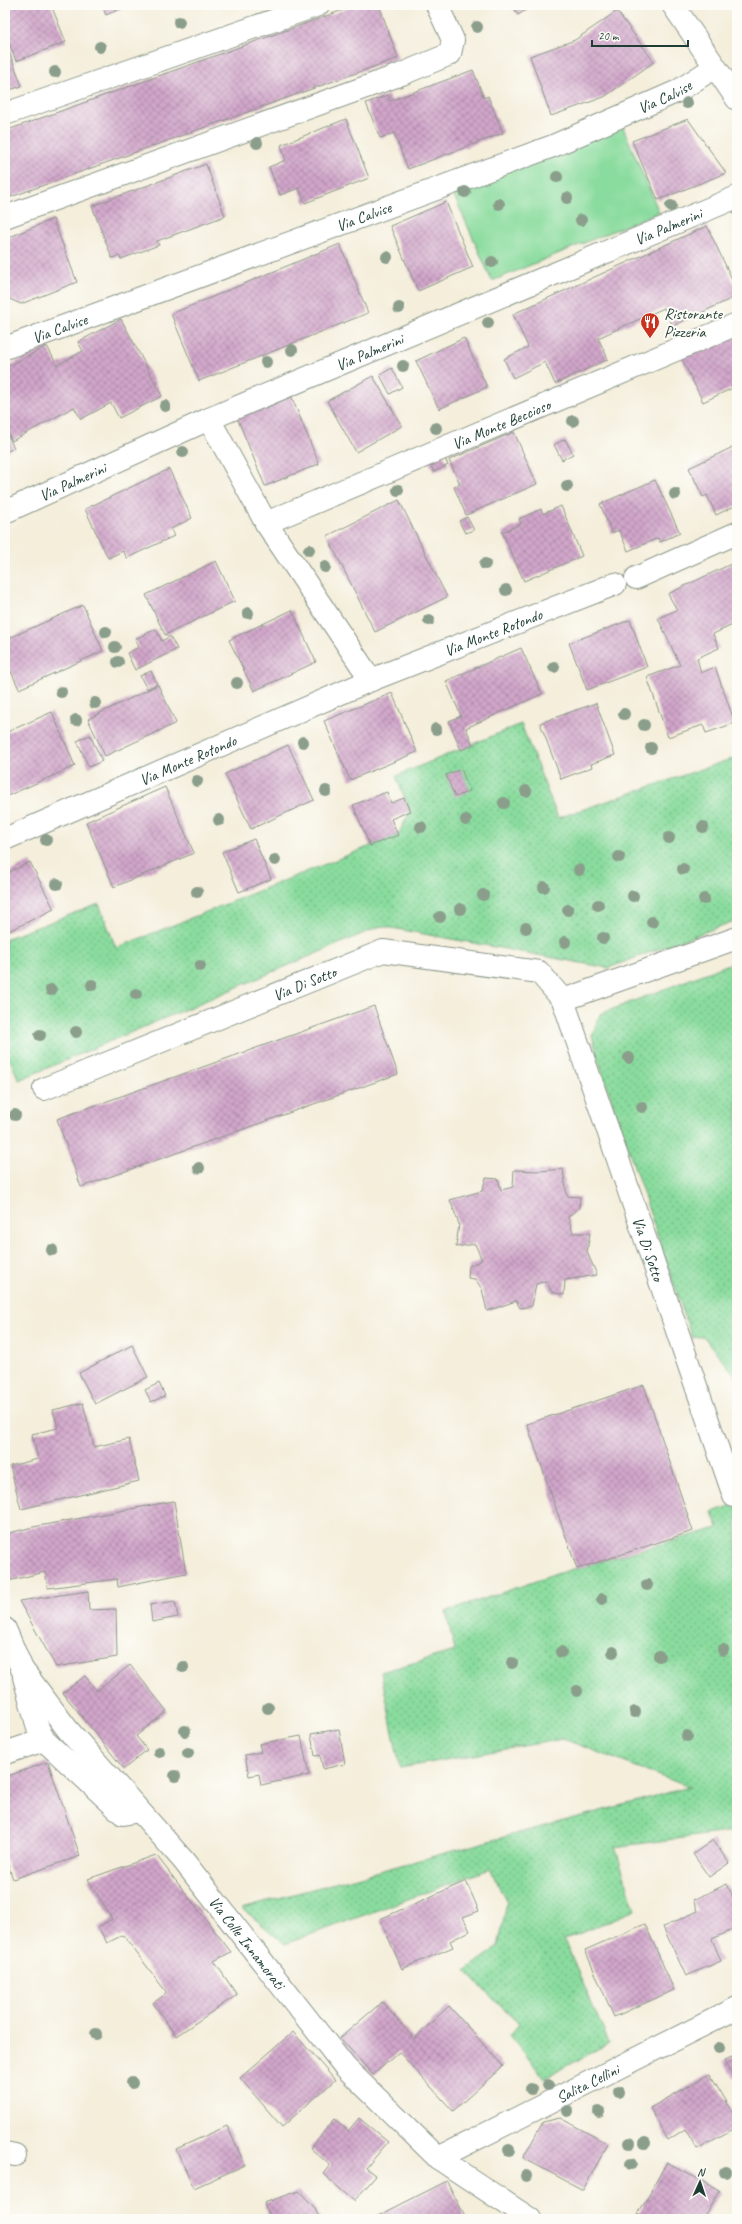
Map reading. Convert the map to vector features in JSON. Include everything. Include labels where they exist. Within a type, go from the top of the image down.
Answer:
[{"type":"street","points":[[5,114],[318,5]]},
{"type":"street","points":[[5,217],[402,74],[450,54],[453,40],[437,5]]},
{"type":"street","points":[[673,5],[737,99]]},
{"type":"street","name":"Via Calvise","points":[[5,348],[554,146],[678,91],[715,67]]},
{"type":"street","name":"Via Palmerini","points":[[5,512],[209,419],[737,197]]},
{"type":"street","name":"Via Monte Beccioso","points":[[266,524],[737,324]]},
{"type":"street","points":[[209,419],[266,524],[371,680]]},
{"type":"street","points":[[636,578],[737,533]]},
{"type":"street","name":"Via Monte Rotondo","points":[[5,839],[371,680],[614,584]]},
{"type":"street","points":[[563,1000],[737,938]]},
{"type":"street","name":"Via Di Sotto","points":[[44,1089],[382,951],[539,972],[563,1000],[734,1496]]},
{"type":"street","name":"Via Colle Innamorati","points":[[5,1628],[22,1669],[68,1730],[183,1860],[346,2067],[438,2158],[530,2219]]},
{"type":"street","points":[[22,1669],[38,1728],[44,1740],[123,1814],[139,1811]]},
{"type":"street","points":[[5,1753],[44,1740]]},
{"type":"street","name":"Salita Cellini","points":[[438,2158],[737,2008]]},
{"type":"green space","points":[[622,125],[659,212],[492,281],[452,191]]},
{"type":"green space","points":[[521,724],[558,818],[737,757],[737,920],[608,968],[381,926],[19,1080],[5,1049],[5,939],[99,904],[116,948],[398,835],[410,811],[396,776]]},
{"type":"green space","points":[[737,961],[737,1382],[735,1375],[703,1336],[692,1338],[599,1062],[592,1035],[600,1014]]},
{"type":"green space","points":[[737,1504],[737,1837],[734,1831],[615,1847],[635,1910],[564,1940],[609,2043],[544,2078],[510,2035],[519,2024],[465,1971],[498,1947],[507,1903],[490,1869],[285,1944],[242,1908],[689,1787],[563,1739],[400,1768],[381,1672],[455,1651],[446,1612],[559,1573],[718,1528],[712,1512]]},
{"type":"building","points":[[51,5],[66,42],[16,61],[5,33],[5,6]]},
{"type":"building","points":[[102,5],[129,5],[106,15]]},
{"type":"building","points":[[357,5],[379,5],[398,58],[5,199],[5,131]]},
{"type":"building","points":[[512,5],[534,5],[518,15]]},
{"type":"building","points":[[617,11],[654,62],[604,97],[551,116],[530,56],[575,40]]},
{"type":"building","points":[[8,49],[22,86],[6,91],[5,50]]},
{"type":"building","points":[[473,70],[484,98],[488,96],[503,133],[408,169],[394,133],[380,138],[366,103],[388,95],[390,101]]},
{"type":"building","points":[[346,119],[369,178],[305,203],[299,188],[280,195],[269,167],[286,160],[281,145]]},
{"type":"building","points":[[688,119],[726,173],[658,200],[632,141]]},
{"type":"building","points":[[206,164],[225,216],[157,241],[159,245],[121,259],[119,256],[112,258],[92,206]]},
{"type":"building","points":[[446,202],[473,267],[418,291],[390,226]]},
{"type":"building","points":[[737,204],[737,220],[730,207]]},
{"type":"building","points":[[53,219],[77,282],[21,304],[5,297],[5,239]]},
{"type":"building","points":[[707,226],[737,290],[737,296],[673,326],[664,308],[598,338],[608,359],[555,384],[545,362],[513,378],[504,359],[528,347],[513,314]]},
{"type":"building","points":[[340,244],[368,313],[199,381],[171,314]]},
{"type":"building","points":[[121,319],[162,396],[119,418],[111,403],[81,419],[74,407],[12,441],[5,427],[5,368],[47,346],[57,365],[83,351],[78,342]]},
{"type":"building","points":[[737,330],[737,386],[703,402],[681,357]]},
{"type":"building","points":[[464,338],[487,387],[439,409],[416,361]]},
{"type":"building","points":[[392,368],[402,387],[390,394],[380,375]]},
{"type":"building","points":[[373,376],[402,426],[356,452],[327,401]]},
{"type":"building","points":[[290,393],[319,464],[265,486],[236,415]]},
{"type":"building","points":[[5,429],[14,448],[5,452]]},
{"type":"building","points":[[514,432],[537,484],[466,515],[454,487],[460,484],[449,460]]},
{"type":"building","points":[[565,439],[573,454],[562,460],[554,445]]},
{"type":"building","points":[[737,445],[737,505],[716,515],[707,495],[703,497],[689,468]]},
{"type":"building","points":[[442,452],[448,465],[434,472],[428,459]]},
{"type":"building","points":[[169,469],[192,518],[171,529],[174,536],[127,558],[123,551],[108,558],[85,509]]},
{"type":"building","points":[[655,480],[680,533],[660,542],[658,538],[628,551],[619,530],[612,533],[600,504]]},
{"type":"building","points":[[399,500],[447,597],[375,632],[327,536]]},
{"type":"building","points":[[561,506],[582,556],[524,581],[502,532],[521,524],[519,519],[541,509],[543,514]]},
{"type":"building","points":[[467,517],[474,530],[465,533],[459,521]]},
{"type":"building","points":[[216,561],[235,601],[165,635],[146,595]]},
{"type":"building","points":[[733,563],[737,572],[737,623],[713,634],[719,648],[697,658],[701,673],[715,667],[735,723],[706,733],[703,725],[668,737],[647,677],[680,665],[658,618],[677,610],[668,594]]},
{"type":"building","points":[[83,605],[103,651],[19,689],[5,658],[5,640]]},
{"type":"building","points":[[292,610],[316,662],[254,691],[229,640]]},
{"type":"building","points":[[630,620],[647,667],[587,690],[569,643]]},
{"type":"building","points":[[156,629],[162,641],[170,636],[177,649],[135,670],[127,653],[139,647],[135,639]]},
{"type":"building","points":[[521,648],[542,694],[466,728],[473,745],[461,750],[449,721],[461,716],[446,681]]},
{"type":"building","points":[[151,671],[157,684],[147,689],[140,676]]},
{"type":"building","points":[[158,685],[176,723],[105,756],[88,719]]},
{"type":"building","points":[[392,693],[417,752],[350,780],[324,721]]},
{"type":"building","points":[[596,703],[615,755],[591,764],[592,767],[561,779],[540,723]]},
{"type":"building","points":[[52,712],[75,766],[5,797],[5,733]]},
{"type":"building","points":[[90,735],[102,761],[89,767],[77,741]]},
{"type":"building","points":[[288,745],[314,800],[251,829],[225,774]]},
{"type":"building","points":[[461,769],[470,791],[455,797],[446,775]]},
{"type":"building","points":[[165,787],[194,853],[114,887],[86,822]]},
{"type":"building","points":[[387,792],[391,803],[404,798],[410,811],[391,819],[398,835],[370,846],[353,805]]},
{"type":"building","points":[[254,839],[271,879],[239,892],[222,852]]},
{"type":"building","points":[[30,862],[54,909],[5,933],[5,874]]},
{"type":"building","points":[[374,1006],[398,1074],[81,1187],[57,1119]]},
{"type":"building","points":[[563,1169],[567,1196],[580,1197],[579,1208],[568,1217],[573,1233],[590,1233],[587,1252],[597,1275],[565,1280],[564,1295],[552,1292],[546,1281],[536,1284],[532,1306],[520,1308],[516,1301],[487,1311],[482,1289],[475,1279],[468,1278],[469,1266],[482,1260],[475,1244],[456,1247],[459,1224],[450,1200],[482,1191],[486,1178],[498,1179],[501,1190],[513,1187],[514,1170],[540,1171]]},
{"type":"building","points":[[132,1345],[148,1377],[95,1404],[79,1373]]},
{"type":"building","points":[[159,1383],[165,1396],[151,1402],[145,1390]]},
{"type":"building","points":[[644,1385],[693,1531],[577,1569],[527,1424]]},
{"type":"building","points":[[83,1403],[94,1447],[129,1439],[139,1481],[21,1509],[10,1466],[38,1459],[32,1434],[58,1428],[53,1410]]},
{"type":"building","points":[[174,1501],[186,1573],[118,1587],[117,1579],[48,1588],[45,1572],[8,1581],[5,1568],[5,1534],[33,1527]]},
{"type":"building","points":[[88,1591],[89,1610],[116,1609],[117,1657],[56,1667],[19,1601]]},
{"type":"building","points":[[175,1601],[178,1617],[152,1622],[150,1605]]},
{"type":"building","points":[[130,1665],[167,1711],[136,1736],[147,1750],[124,1769],[63,1693],[85,1676],[97,1691]]},
{"type":"building","points":[[339,1729],[345,1764],[323,1769],[320,1755],[315,1756],[311,1734]]},
{"type":"building","points":[[301,1736],[309,1775],[261,1785],[259,1774],[249,1776],[245,1755],[261,1752],[259,1744]]},
{"type":"building","points":[[48,1762],[80,1856],[13,1879],[5,1857],[5,1777]]},
{"type":"building","points":[[713,1840],[729,1863],[709,1877],[693,1854]]},
{"type":"building","points":[[156,1855],[231,1952],[214,1961],[237,1995],[176,2036],[153,2003],[167,1993],[123,1935],[107,1943],[98,1927],[112,1919],[88,1879]]},
{"type":"building","points":[[466,1881],[479,1911],[463,1917],[470,1931],[450,1941],[453,1947],[402,1969],[380,1919]]},
{"type":"building","points":[[727,1884],[737,1906],[737,1928],[712,1939],[721,1961],[686,1976],[663,1927],[698,1911],[693,1900]]},
{"type":"building","points":[[645,1924],[674,1990],[614,2017],[585,1950]]},
{"type":"building","points":[[382,2002],[414,2039],[449,2006],[503,2066],[453,2111],[399,2052],[373,2075],[340,2038]]},
{"type":"building","points":[[293,2032],[335,2080],[282,2127],[240,2078]]},
{"type":"building","points":[[737,2054],[737,2084],[724,2061]]},
{"type":"building","points":[[710,2074],[737,2119],[737,2127],[697,2149],[685,2129],[668,2140],[650,2108]]},
{"type":"building","points":[[359,2118],[388,2142],[366,2168],[376,2176],[354,2201],[323,2174],[330,2165],[310,2148],[335,2119],[348,2131]]},
{"type":"building","points":[[560,2118],[608,2144],[583,2190],[523,2158],[543,2122]]},
{"type":"building","points":[[227,2126],[245,2165],[194,2188],[176,2149]]},
{"type":"building","points":[[667,2162],[720,2191],[704,2219],[648,2219],[638,2214]]},
{"type":"building","points":[[447,2181],[466,2219],[372,2219]]},
{"type":"building","points":[[299,2191],[314,2207],[320,2219],[270,2219],[264,2203]]},
{"type":"place","name":"Ristorante Pizzeria","points":[[650,339]]}]
